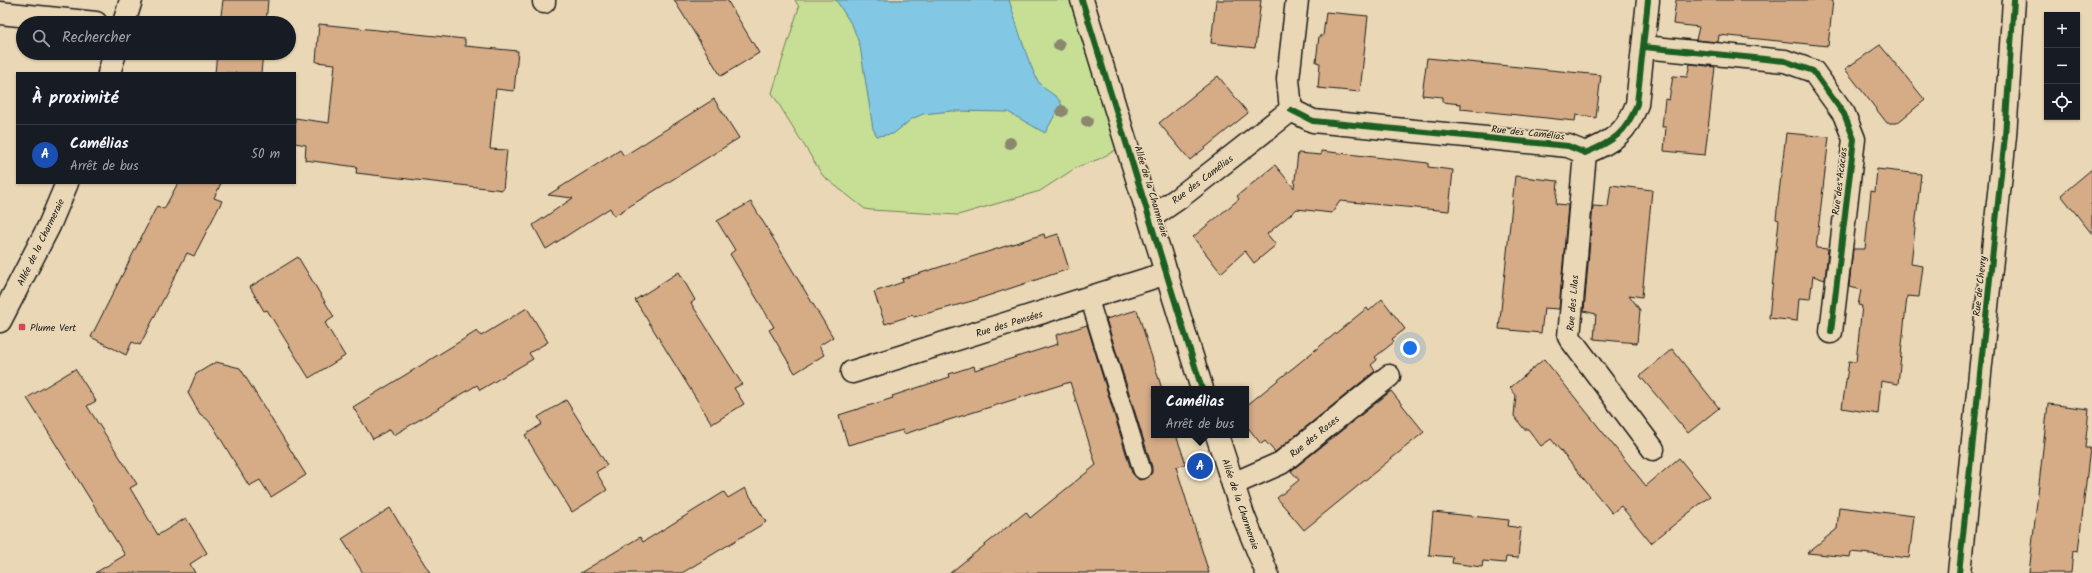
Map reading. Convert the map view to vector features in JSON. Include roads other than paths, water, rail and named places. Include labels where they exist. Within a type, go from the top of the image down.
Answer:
[{"type":"street","points":[[126,16],[131,0]]},
{"type":"street","name":"Allée de la Charmeraie","points":[[1082,0],[1201,386]]},
{"type":"street","points":[[1291,110],[1288,78],[1297,0]]},
{"type":"street","points":[[1585,153],[1610,142],[1620,134],[1632,117],[1637,104],[1648,0]]},
{"type":"street","name":"Rue de Chevry","points":[[1959,573],[2005,136],[2014,0]]},
{"type":"street","points":[[0,13],[29,16]]},
{"type":"street","name":"Rue des Acacias","points":[[1644,47],[1785,61],[1799,65],[1813,71],[1844,114],[1854,140],[1831,332]]},
{"type":"street","points":[[109,72],[113,60]]},
{"type":"street","name":"Rue des Camélias","points":[[1150,218],[1179,198],[1291,110],[1313,121],[1568,146],[1585,153]]},
{"type":"street","name":"Rue des Lilas","points":[[1585,153],[1569,337],[1653,449]]},
{"type":"street","name":"Allée de la Charmeraie","points":[[0,321],[49,226],[67,184]]},
{"type":"street","name":"Rue des Pensées","points":[[852,372],[1167,273]]},
{"type":"street","name":"Rue des Roses","points":[[1233,484],[1281,463],[1389,376]]},
{"type":"street","name":"Allée de la Charmeraie","points":[[1218,438],[1243,515],[1267,573]]},
{"type":"lane","points":[[1089,298],[1142,470]]},
{"type":"water","points":[[836,0],[1009,0],[1025,52],[1033,71],[1041,85],[1059,100],[1062,108],[1055,115],[1045,133],[1008,112],[952,111],[923,114],[912,119],[893,134],[877,136],[873,129],[860,46],[853,27]]},
{"type":"place","name":"Plume Vert","points":[[22,327]]},
{"type":"place","name":"Camélias","points":[[1200,466]]}]
